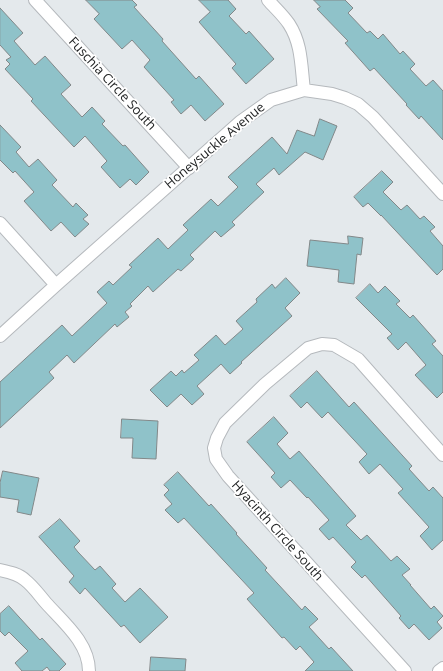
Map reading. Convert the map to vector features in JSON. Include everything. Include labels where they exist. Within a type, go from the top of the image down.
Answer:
[{"type":"street","name":"Fuschia Circle South","points":[[35,0],[189,168]]},
{"type":"street","points":[[268,0],[288,22],[300,46],[304,90]]},
{"type":"street","name":"Honeysuckle Avenue","points":[[0,336],[240,122],[271,100],[287,94],[304,90],[332,94],[358,104],[386,130],[443,194]]},
{"type":"street","points":[[0,223],[56,285]]},
{"type":"street","name":"Hyacinth Circle South","points":[[405,671],[228,476],[216,459],[214,448],[216,438],[224,423],[265,384],[308,348],[322,344],[334,345],[358,359],[443,455]]},
{"type":"street","points":[[0,570],[11,572],[25,579],[58,615],[81,644],[87,657],[89,671]]},
{"type":"street","points":[[439,671],[443,668]]},
{"type":"building","points":[[86,0],[132,0],[137,5],[134,7],[163,39],[162,41],[196,79],[199,76],[224,104],[205,121],[191,105],[181,114],[171,102],[174,100],[144,67],[150,60],[132,40],[122,49],[94,19],[99,14]]},
{"type":"building","points":[[199,0],[228,0],[236,9],[229,16],[246,34],[249,31],[274,59],[246,84],[232,68],[236,64],[199,22],[210,12]]},
{"type":"building","points":[[314,0],[345,0],[353,8],[348,13],[367,33],[370,31],[378,39],[383,34],[400,54],[403,51],[415,64],[410,69],[426,86],[433,80],[443,91],[443,140],[421,116],[419,119],[374,68],[370,71],[345,43],[348,41],[317,9],[320,7]]},
{"type":"building","points":[[0,8],[23,33],[14,41],[35,65],[45,56],[71,85],[61,94],[82,117],[92,107],[105,121],[102,124],[123,146],[125,145],[149,172],[136,185],[130,179],[120,188],[101,167],[107,161],[85,136],[74,147],[31,101],[33,99],[5,69],[10,64],[6,60],[11,57],[0,45]]},
{"type":"building","points":[[320,119],[337,126],[323,160],[305,152],[279,175],[274,168],[256,184],[264,192],[232,222],[235,225],[221,237],[215,231],[190,255],[194,259],[181,271],[178,269],[153,292],[148,286],[130,304],[132,306],[125,312],[129,317],[117,327],[115,324],[74,363],[67,355],[49,372],[54,378],[0,428],[0,382],[62,325],[72,336],[107,303],[97,292],[109,281],[113,285],[132,267],[129,265],[158,238],[168,249],[188,230],[183,225],[211,199],[218,206],[238,187],[228,177],[272,137],[287,154],[297,130],[314,136]]},
{"type":"building","points":[[0,125],[21,147],[16,152],[29,167],[38,159],[57,180],[52,185],[73,207],[76,203],[88,215],[83,219],[89,224],[75,237],[61,222],[51,231],[24,201],[34,192],[15,171],[13,173],[0,160]]},
{"type":"building","points":[[382,171],[393,182],[383,192],[401,210],[407,205],[420,219],[424,216],[435,227],[430,231],[443,246],[443,269],[437,275],[381,215],[368,203],[363,207],[354,197]]},
{"type":"building","points":[[348,236],[363,238],[361,255],[357,254],[354,284],[338,282],[339,270],[307,266],[310,240],[348,244]]},
{"type":"building","points":[[286,278],[300,293],[285,308],[292,316],[241,362],[242,363],[230,374],[221,364],[197,386],[204,394],[192,405],[181,394],[167,407],[150,390],[171,371],[176,376],[182,370],[184,373],[199,360],[194,355],[216,335],[225,345],[243,329],[236,321],[257,302],[256,299],[272,284],[275,288]]},
{"type":"building","points":[[370,284],[378,293],[385,286],[400,301],[396,304],[410,318],[413,315],[436,341],[432,344],[443,356],[443,392],[437,398],[415,375],[426,365],[406,342],[398,350],[387,338],[392,334],[356,298]]},
{"type":"building","points":[[317,371],[349,407],[354,402],[412,466],[409,469],[429,491],[433,487],[443,498],[443,540],[432,550],[420,536],[429,527],[398,493],[403,489],[380,464],[369,474],[359,462],[367,454],[328,412],[322,418],[307,402],[301,408],[290,396]]},
{"type":"building","points":[[274,417],[288,433],[277,444],[290,459],[299,451],[356,516],[346,525],[361,540],[367,535],[391,561],[397,556],[410,569],[402,575],[431,609],[434,606],[443,616],[437,622],[442,628],[429,640],[414,624],[409,629],[399,618],[401,616],[365,575],[362,578],[351,567],[356,562],[333,537],[329,540],[319,529],[329,520],[308,497],[307,498],[290,480],[281,488],[271,477],[275,473],[247,442]]},
{"type":"building","points":[[122,419],[158,421],[156,459],[132,458],[133,438],[121,438]]},
{"type":"building","points":[[3,471],[39,478],[31,515],[17,512],[19,500],[0,497],[0,483]]},
{"type":"building","points":[[178,472],[209,506],[211,504],[267,568],[265,570],[302,610],[305,606],[318,619],[309,627],[329,649],[331,647],[353,671],[305,671],[314,662],[300,646],[296,650],[284,637],[282,638],[247,599],[254,593],[184,518],[178,523],[165,510],[172,504],[164,495],[169,490],[164,485]]},
{"type":"building","points":[[60,519],[80,541],[74,547],[95,570],[100,566],[116,584],[112,588],[125,602],[140,588],[168,617],[140,643],[124,625],[121,627],[85,588],[80,594],[69,582],[74,576],[39,537]]},
{"type":"building","points":[[9,606],[40,640],[42,638],[66,664],[59,671],[50,671],[47,667],[42,671],[22,671],[15,663],[28,651],[9,632],[5,636],[0,631],[0,614]]},
{"type":"building","points":[[151,657],[186,659],[185,671],[150,671]]}]
